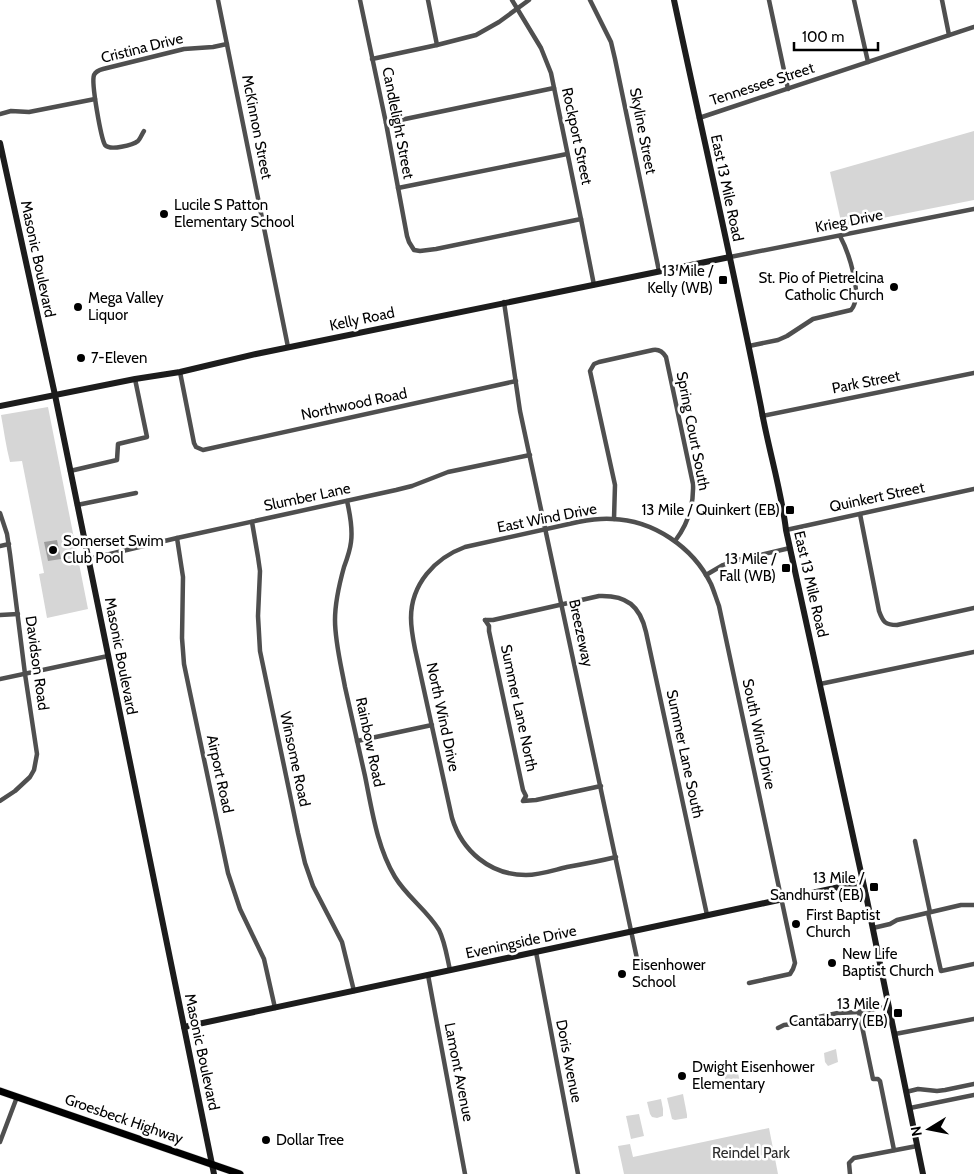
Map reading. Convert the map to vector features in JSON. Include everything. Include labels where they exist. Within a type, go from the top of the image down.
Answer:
[{"type":"main road","name":"Groesbeck Highway","points":[[0,1091],[240,1174]]},
{"type":"street","name":"McKinnon Street","points":[[218,0],[288,347]]},
{"type":"street","name":"Candlelight Street","points":[[360,0],[386,123],[408,242],[414,250],[436,249],[581,219]]},
{"type":"street","points":[[428,0],[437,45]]},
{"type":"street","name":"Rockport Street","points":[[512,0],[541,48],[549,68],[594,285]]},
{"type":"street","points":[[372,59],[437,45],[476,34],[499,22],[529,0]]},
{"type":"street","name":"Skyline Street","points":[[590,0],[616,58],[659,272]]},
{"type":"street","name":"East 13 Mile Road","points":[[674,0],[749,346],[762,416],[784,511],[786,530],[873,928],[923,1174]]},
{"type":"street","points":[[769,0],[788,89]]},
{"type":"street","points":[[854,0],[868,62]]},
{"type":"street","points":[[942,0],[949,35]]},
{"type":"street","name":"Tennessee Street","points":[[699,118],[974,26]]},
{"type":"street","name":"Cristina Drive","points":[[95,99],[94,74],[100,70],[184,49],[227,44]]},
{"type":"street","points":[[386,123],[554,88]]},
{"type":"street","points":[[0,114],[11,111],[29,112],[95,99],[103,139],[107,147],[115,148],[137,142],[144,132]]},
{"type":"street","name":"Masonic Boulevard","points":[[0,143],[78,505],[214,1174]]},
{"type":"street","points":[[398,188],[567,154]]},
{"type":"street","name":"Krieg Drive","points":[[730,257],[974,209]]},
{"type":"street","points":[[749,346],[778,340],[813,318],[854,308],[856,283],[848,251],[840,236]]},
{"type":"street","name":"Kelly Road","points":[[0,406],[134,379],[180,372],[288,347],[730,257]]},
{"type":"street","name":"Breezeway","points":[[504,302],[520,411],[632,931],[638,969]]},
{"type":"street","name":"Spring Court South","points":[[614,519],[615,485],[590,371],[592,366],[599,362],[653,350],[662,351],[666,357],[693,491],[693,500],[688,520],[683,531],[675,541]]},
{"type":"street","name":"Northwood Road","points":[[180,372],[194,442],[198,449],[204,450],[516,381]]},
{"type":"street","name":"Park Street","points":[[762,416],[974,373]]},
{"type":"street","points":[[70,470],[117,460],[118,444],[147,438],[134,379]]},
{"type":"street","name":"Slumber Lane","points":[[89,559],[412,486],[448,472],[530,455]]},
{"type":"street","name":"Quinkert Street","points":[[786,530],[974,489]]},
{"type":"street","points":[[78,505],[136,493]]},
{"type":"street","name":"Rainbow Road","points":[[347,501],[352,540],[338,587],[335,607],[335,630],[357,741],[379,839],[388,864],[406,893],[440,932],[450,970]]},
{"type":"street","name":"Davidson Road","points":[[0,514],[8,544],[36,743],[36,763],[30,777],[24,784],[0,801]]},
{"type":"street","points":[[860,514],[879,612],[882,620],[888,625],[897,625],[974,608]]},
{"type":"street","name":"East Wind Drive","points":[[438,562],[456,550],[465,547],[585,521],[614,519],[626,520],[646,526],[675,541],[694,559],[706,575]]},
{"type":"street","name":"Winsome Road","points":[[252,522],[260,571],[258,616],[260,651],[298,834],[313,886],[342,942],[354,991]]},
{"type":"street","name":"Airport Road","points":[[177,538],[183,577],[181,623],[183,650],[190,696],[228,873],[240,909],[264,959],[275,1008]]},
{"type":"street","points":[[0,546],[8,544]]},
{"type":"street","points":[[706,575],[734,561],[790,548]]},
{"type":"street","name":"North Wind Drive","points":[[438,562],[423,578],[414,597],[411,616],[412,632],[450,810],[455,829],[461,840],[483,862],[493,868],[516,874],[533,874],[616,857]]},
{"type":"street","name":"South Wind Drive","points":[[706,575],[719,606],[795,963],[794,970],[791,973],[749,983]]},
{"type":"street","name":"Summer Lane South","points":[[562,604],[599,596],[619,597],[629,602],[640,615],[646,632],[707,915]]},
{"type":"street","name":"Summer Lane North","points":[[562,604],[493,620],[485,620],[489,626],[523,790],[526,796],[523,801],[601,786]]},
{"type":"street","points":[[0,615],[18,614]]},
{"type":"street","points":[[820,684],[974,652]]},
{"type":"street","points":[[0,679],[108,656]]},
{"type":"street","points":[[357,741],[432,725]]},
{"type":"street","points":[[915,841],[941,971],[974,964]]},
{"type":"street","name":"Eveningside Drive","points":[[184,1027],[863,882]]},
{"type":"street","points":[[873,928],[929,912],[961,905],[974,905]]},
{"type":"street","name":"Doris Avenue","points":[[536,952],[578,1174]]},
{"type":"street","name":"Lamont Avenue","points":[[428,975],[465,1174]]},
{"type":"street","points":[[778,1028],[838,1013],[859,1012],[889,1006]]},
{"type":"street","points":[[859,1012],[873,1079],[877,1078],[880,1081],[894,1150]]},
{"type":"street","points":[[895,1034],[974,1019]]},
{"type":"street","points":[[906,1092],[918,1089],[937,1091],[974,1084]]},
{"type":"street","points":[[910,1108],[974,1095]]},
{"type":"street","points":[[0,1142],[17,1096]]},
{"type":"street","points":[[850,1174],[849,1166],[852,1159],[917,1146]]},
{"type":"green space","points":[[974,131],[974,200],[842,226],[830,172]]},
{"type":"green space","points":[[48,407],[88,609],[47,618],[39,574],[44,573],[22,461],[10,462],[1,415]]},
{"type":"green space","points":[[836,1049],[838,1062],[828,1066],[825,1062],[824,1053]]},
{"type":"green space","points":[[737,1068],[740,1083],[726,1085],[724,1070]]},
{"type":"green space","points":[[683,1094],[687,1118],[672,1119],[667,1098]]},
{"type":"green space","points":[[661,1099],[663,1116],[652,1117],[647,1102]]},
{"type":"green space","points":[[639,1114],[644,1136],[631,1139],[626,1116]]},
{"type":"green space","name":"Reindel Park","points":[[769,1128],[778,1174],[624,1174],[618,1146],[630,1144],[633,1157]]},
{"type":"shaded area","name":"Somerset Swim Club Pool","points":[[57,540],[61,559],[48,561],[44,542]]},
{"type":"place","name":"Lucile S Patton Elementary School","points":[[164,214]]},
{"type":"place","name":"13 Mile / Kelly (WB)","points":[[723,280]]},
{"type":"place","name":"St. Pio of Pietrelcina Catholic Church","points":[[894,287]]},
{"type":"place","name":"Mega Valley Liquor","points":[[78,307]]},
{"type":"place","name":"7-Eleven","points":[[81,358]]},
{"type":"place","name":"13 Mile / Quinkert (EB)","points":[[790,510]]},
{"type":"place","name":"Somerset Swim Club Pool","points":[[53,550]]},
{"type":"place","name":"13 Mile / Fall (WB)","points":[[786,568]]},
{"type":"place","name":"13 Mile / Sandhurst (EB)","points":[[874,887]]},
{"type":"place","name":"First Baptist Church","points":[[796,924]]},
{"type":"place","name":"New Life Baptist Church","points":[[832,963]]},
{"type":"place","name":"Eisenhower School","points":[[622,974]]},
{"type":"place","name":"13 Mile / Cantabarry (EB)","points":[[898,1013]]},
{"type":"place","name":"Dwight Eisenhower Elementary","points":[[682,1076]]},
{"type":"place","name":"Dollar Tree","points":[[266,1140]]}]
